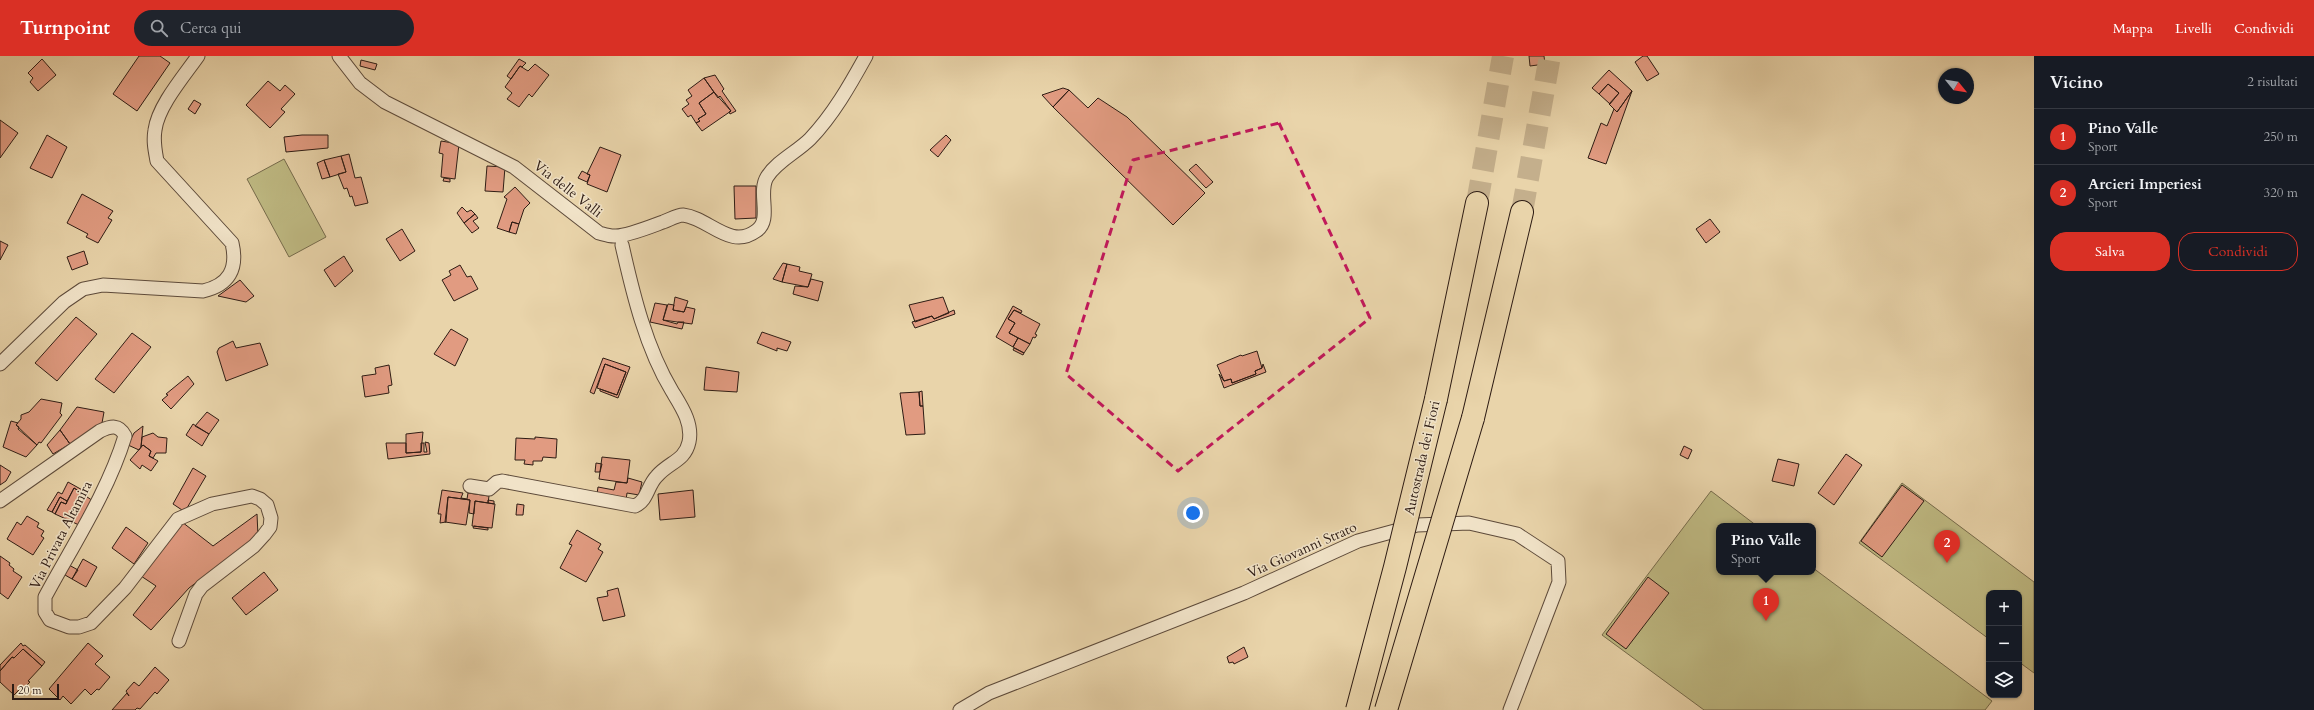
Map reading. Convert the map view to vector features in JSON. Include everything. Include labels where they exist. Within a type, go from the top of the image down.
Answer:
[{"type":"highway","name":"Autostrada dei Fiori","points":[[1357,710],[1397,560],[1436,399],[1477,203]]},
{"type":"highway","points":[[1386,710],[1473,418],[1522,212]]},
{"type":"street","points":[[0,364],[64,302],[83,289],[103,285],[203,291],[215,288],[224,281],[233,269],[235,256],[232,243],[157,161],[154,146],[155,129],[163,108],[198,56]]},
{"type":"street","name":"Via delle Valli","points":[[339,56],[360,83],[385,102],[514,167],[599,233],[614,236],[682,215],[699,220],[731,237],[744,237],[757,231],[764,217],[764,181],[770,172],[810,139],[827,119],[866,56]]},
{"type":"street","points":[[470,486],[489,489],[497,482],[502,481],[635,506],[645,499],[656,476],[682,458],[690,440],[684,409],[660,370],[630,280],[622,245]]},
{"type":"street","name":"Via Privata Altamira","points":[[0,501],[100,431],[110,427],[118,427],[122,430],[125,436],[111,473],[45,597],[43,605],[50,620],[58,624],[79,628],[91,623],[125,588],[178,519],[212,504],[252,496],[260,499],[266,505],[271,518],[270,527],[254,546],[196,594],[179,641]]},
{"type":"street","name":"Via Giovanni Strato","points":[[960,710],[989,693],[1244,593],[1358,541],[1417,525],[1469,523],[1517,534],[1558,561],[1559,582],[1510,710]]},
{"type":"highlighted area","points":[[1279,123],[1370,318],[1178,471],[1066,374],[1133,160]]},
{"type":"shaded area","points":[[284,159],[326,237],[289,257],[247,179]]},
{"type":"shaded area","points":[[1902,483],[2034,582],[2034,673],[2022,664],[2022,590],[1986,590],[1986,637],[1859,543]]},
{"type":"shaded area","points":[[1711,491],[1753,523],[1716,523],[1716,575],[1816,575],[1816,570],[1992,701],[1985,710],[1704,710],[1602,635]]},
{"type":"building","points":[[139,56],[160,56],[170,63],[137,111],[113,94]]},
{"type":"building","points":[[1529,56],[1544,56],[1545,64],[1530,66]]},
{"type":"building","points":[[1643,56],[1647,56],[1659,74],[1647,81],[1635,62]]},
{"type":"building","points":[[42,59],[56,75],[38,91],[30,82],[33,78],[28,73]]},
{"type":"building","points":[[519,59],[526,63],[522,67],[520,66],[511,79],[507,76]]},
{"type":"building","points":[[361,60],[377,64],[375,70],[360,66]]},
{"type":"building","points":[[535,64],[549,75],[532,97],[529,94],[519,107],[507,99],[512,93],[505,87],[520,66],[528,71]]},
{"type":"building","points":[[1609,70],[1632,91],[1617,112],[1609,104],[1619,93],[1608,84],[1599,94],[1592,88]]},
{"type":"building","points":[[715,75],[724,89],[722,91],[736,111],[730,114],[729,112],[731,111],[720,96],[718,98],[704,78]]},
{"type":"building","points":[[704,78],[714,92],[699,103],[706,114],[698,119],[700,121],[696,123],[691,115],[688,117],[682,109],[689,104],[686,100],[692,96],[688,90]]},
{"type":"building","points":[[268,81],[280,91],[285,85],[295,94],[281,109],[285,112],[270,128],[246,105]]},
{"type":"building","points":[[1608,84],[1619,93],[1610,104],[1599,94]]},
{"type":"building","points":[[1063,88],[1069,90],[1053,107],[1042,95]]},
{"type":"building","points":[[1069,90],[1088,108],[1098,98],[1127,117],[1205,193],[1173,225],[1053,107]]},
{"type":"building","points":[[1632,91],[1606,164],[1588,158],[1601,123],[1607,126],[1614,109],[1617,112]]},
{"type":"building","points":[[714,92],[731,111],[702,131],[696,123],[700,121],[698,119],[706,114],[699,103]]},
{"type":"building","points":[[194,100],[201,104],[195,114],[188,109]]},
{"type":"building","points":[[0,120],[18,133],[0,158]]},
{"type":"building","points":[[47,135],[67,147],[52,178],[30,168]]},
{"type":"building","points":[[328,135],[328,148],[286,152],[284,137]]},
{"type":"building","points":[[946,135],[951,140],[938,157],[930,150]]},
{"type":"building","points":[[441,141],[459,144],[455,179],[441,177],[443,154],[439,153]]},
{"type":"building","points":[[600,147],[621,155],[607,192],[587,184],[590,175],[587,174]]},
{"type":"building","points":[[349,154],[355,178],[361,177],[368,203],[355,206],[352,196],[350,197],[347,188],[344,189],[338,174],[346,172],[341,156]]},
{"type":"building","points":[[341,156],[346,172],[330,177],[324,160]]},
{"type":"building","points":[[324,160],[330,177],[322,179],[317,163]]},
{"type":"building","points":[[1196,164],[1213,182],[1206,188],[1189,170]]},
{"type":"building","points":[[487,166],[505,167],[503,192],[485,191]]},
{"type":"building","points":[[582,171],[590,175],[587,182],[578,178]]},
{"type":"building","points":[[444,178],[450,179],[450,182],[443,181]]},
{"type":"building","points":[[734,186],[756,186],[756,218],[735,219]]},
{"type":"building","points":[[515,187],[530,203],[524,209],[519,224],[512,222],[509,232],[497,228],[507,199],[504,197]]},
{"type":"building","points":[[82,194],[113,211],[108,218],[112,220],[98,243],[86,237],[88,234],[67,223]]},
{"type":"building","points":[[462,207],[467,212],[471,210],[475,214],[464,223],[457,213]]},
{"type":"building","points":[[475,214],[478,218],[473,221],[479,228],[472,233],[464,223]]},
{"type":"building","points":[[1710,219],[1720,232],[1706,243],[1696,229]]},
{"type":"building","points":[[512,222],[519,224],[516,234],[509,232]]},
{"type":"building","points":[[402,229],[415,251],[400,261],[386,239]]},
{"type":"building","points":[[0,241],[8,245],[0,260]]},
{"type":"building","points":[[84,251],[88,264],[72,270],[67,257]]},
{"type":"building","points":[[344,256],[353,271],[335,287],[324,270]]},
{"type":"building","points":[[783,263],[787,264],[782,282],[773,279]]},
{"type":"building","points":[[787,264],[800,267],[799,271],[812,274],[808,287],[782,282]]},
{"type":"building","points":[[460,265],[467,277],[471,276],[478,289],[454,301],[442,280],[451,275],[449,271]]},
{"type":"building","points":[[811,279],[823,282],[818,301],[793,294],[795,286],[808,287]]},
{"type":"building","points":[[240,280],[254,296],[246,302],[218,296]]},
{"type":"building","points":[[675,297],[688,301],[684,312],[673,310]]},
{"type":"building","points":[[943,297],[949,313],[934,319],[932,316],[915,322],[909,305]]},
{"type":"building","points":[[655,303],[667,305],[663,320],[677,324],[678,322],[684,322],[682,329],[650,322]]},
{"type":"building","points":[[668,304],[674,305],[673,310],[684,312],[686,307],[695,309],[692,324],[663,320]]},
{"type":"building","points":[[1013,306],[1022,311],[1021,313],[1014,310],[1008,319],[1015,323],[1009,333],[1018,338],[1013,347],[996,337]]},
{"type":"building","points":[[954,310],[955,314],[915,328],[912,322],[932,316],[934,319]]},
{"type":"building","points":[[1014,310],[1040,324],[1035,334],[1037,335],[1035,338],[1033,337],[1030,344],[1009,333],[1015,323],[1008,319]]},
{"type":"building","points":[[76,317],[97,334],[57,381],[35,363]]},
{"type":"building","points":[[451,329],[468,339],[455,366],[434,354]]},
{"type":"building","points":[[762,332],[791,342],[787,351],[777,348],[777,351],[757,343]]},
{"type":"building","points":[[132,333],[151,347],[114,393],[95,379]]},
{"type":"building","points":[[1018,338],[1030,344],[1024,353],[1013,347]]},
{"type":"building","points":[[233,341],[236,348],[260,343],[268,365],[226,381],[217,352],[219,348]]},
{"type":"building","points":[[1014,348],[1024,353],[1023,355],[1013,350]]},
{"type":"building","points":[[1257,351],[1262,368],[1255,371],[1256,374],[1232,383],[1231,379],[1224,381],[1217,365],[1241,355],[1242,356]]},
{"type":"building","points":[[603,358],[630,367],[618,398],[600,391],[600,389],[617,395],[626,372],[605,364],[594,394],[590,392]]},
{"type":"building","points":[[605,364],[626,372],[617,395],[597,388]]},
{"type":"building","points":[[1263,364],[1266,372],[1224,388],[1219,374],[1224,381],[1231,379],[1232,383],[1256,374],[1255,371],[1262,368]]},
{"type":"building","points":[[389,365],[392,385],[388,386],[389,393],[365,397],[362,376],[376,374],[375,368]]},
{"type":"building","points":[[706,367],[739,372],[737,392],[704,390]]},
{"type":"building","points":[[188,376],[194,384],[171,409],[162,400],[168,395],[166,394]]},
{"type":"building","points":[[922,391],[923,406],[920,406],[919,392]]},
{"type":"building","points":[[919,392],[920,406],[923,406],[925,434],[906,435],[900,393]]},
{"type":"building","points":[[41,399],[62,403],[60,413],[62,415],[41,443],[39,442],[37,445],[16,425],[21,419],[21,415],[29,412]]},
{"type":"building","points":[[77,407],[104,412],[102,423],[70,444],[60,430]]},
{"type":"building","points":[[207,412],[219,420],[209,434],[195,426]]},
{"type":"building","points":[[11,421],[18,423],[16,425],[19,427],[18,429],[37,445],[26,457],[3,447]]},
{"type":"building","points":[[193,424],[209,434],[202,446],[186,435]]},
{"type":"building","points":[[143,426],[141,447],[139,450],[128,445],[134,433]]},
{"type":"building","points":[[60,430],[70,444],[53,454],[47,445]]},
{"type":"building","points":[[423,432],[421,452],[406,453],[406,434]]},
{"type":"building","points":[[153,433],[158,437],[167,438],[166,453],[156,453],[153,458],[149,456],[151,451],[143,445],[141,447],[142,437]]},
{"type":"building","points":[[535,437],[557,439],[556,458],[543,457],[542,461],[533,461],[533,465],[524,464],[525,460],[515,460],[516,438],[535,439]]},
{"type":"building","points":[[425,442],[429,443],[430,454],[388,459],[386,443],[406,443],[406,453],[421,452],[421,443],[424,443],[424,452],[427,452]]},
{"type":"building","points":[[143,445],[151,451],[149,456],[158,461],[151,471],[142,465],[140,469],[130,460]]},
{"type":"building","points":[[1684,446],[1692,450],[1688,459],[1680,455]]},
{"type":"building","points":[[1846,454],[1862,465],[1834,505],[1818,493]]},
{"type":"building","points":[[602,457],[630,460],[627,483],[599,479]]},
{"type":"building","points":[[1778,459],[1799,464],[1794,486],[1772,481]]},
{"type":"building","points":[[596,463],[602,464],[600,472],[595,472]]},
{"type":"building","points":[[0,465],[11,472],[6,481],[0,485]]},
{"type":"building","points":[[193,468],[206,476],[187,508],[182,510],[173,504]]},
{"type":"building","points":[[628,478],[642,482],[639,495],[627,493],[626,500],[597,494],[598,487],[614,490],[616,482],[627,483]]},
{"type":"building","points":[[68,482],[86,492],[84,494],[74,488],[67,501],[60,497],[52,512],[47,510],[58,492],[62,494]]},
{"type":"building","points":[[1902,485],[1924,501],[1882,557],[1861,541]]},
{"type":"building","points":[[74,488],[93,501],[79,525],[55,514],[61,502],[66,504]]},
{"type":"building","points":[[442,490],[463,493],[461,498],[467,499],[468,493],[489,496],[488,503],[475,501],[474,514],[469,513],[470,500],[448,497],[446,522],[440,523],[441,514],[438,514]]},
{"type":"building","points":[[693,490],[695,517],[660,520],[658,494]]},
{"type":"building","points":[[60,497],[67,501],[66,504],[61,502],[55,514],[52,512]]},
{"type":"building","points":[[448,497],[470,500],[466,525],[445,522]]},
{"type":"building","points":[[488,500],[494,501],[494,504],[488,503]]},
{"type":"building","points":[[475,501],[495,504],[492,528],[472,526]]},
{"type":"building","points":[[517,504],[524,505],[523,515],[516,515]]},
{"type":"building","points":[[257,514],[258,536],[189,588],[151,630],[133,615],[156,586],[141,576],[182,522],[213,546]]},
{"type":"building","points":[[27,516],[39,523],[37,527],[44,531],[41,536],[44,538],[33,555],[7,539],[17,522],[21,525]]},
{"type":"building","points":[[474,526],[488,528],[488,530],[473,528]]},
{"type":"building","points":[[126,527],[148,543],[134,564],[112,548]]},
{"type":"building","points":[[577,530],[601,544],[598,549],[603,552],[586,582],[560,568],[572,545],[569,544]]},
{"type":"building","points":[[0,556],[10,563],[9,565],[14,569],[13,571],[22,577],[8,599],[0,593]]},
{"type":"building","points":[[83,559],[97,567],[86,587],[72,579]]},
{"type":"building","points":[[69,565],[78,570],[72,579],[65,575]]},
{"type":"building","points":[[264,572],[278,590],[246,615],[232,598]]},
{"type":"building","points":[[1648,577],[1669,593],[1626,649],[1606,634]]},
{"type":"building","points":[[618,588],[625,616],[603,621],[597,598],[608,596],[607,591]]},
{"type":"building","points":[[21,643],[45,662],[42,666],[23,649],[14,658],[12,657],[0,671],[0,665]]},
{"type":"building","points":[[88,643],[103,656],[95,664],[110,677],[99,690],[97,689],[91,695],[85,689],[71,704],[63,696],[60,700],[49,689]]},
{"type":"building","points":[[1244,647],[1248,657],[1234,664],[1233,662],[1229,663],[1227,657]]},
{"type":"building","points":[[23,649],[42,666],[28,681],[30,682],[14,695],[0,682],[0,671],[12,657],[14,658]]},
{"type":"building","points":[[155,667],[169,680],[157,694],[155,692],[140,709],[112,710],[127,693],[129,696],[126,691],[134,682],[139,686]]},
{"type":"tunnel","points":[[1477,203],[1503,56]]},
{"type":"tunnel","points":[[1522,212],[1550,56]]},
{"type":"place","name":"Arcieri Imperiesi","points":[[1947,563]]},
{"type":"place","name":"Pino Valle","points":[[1766,621]]}]
